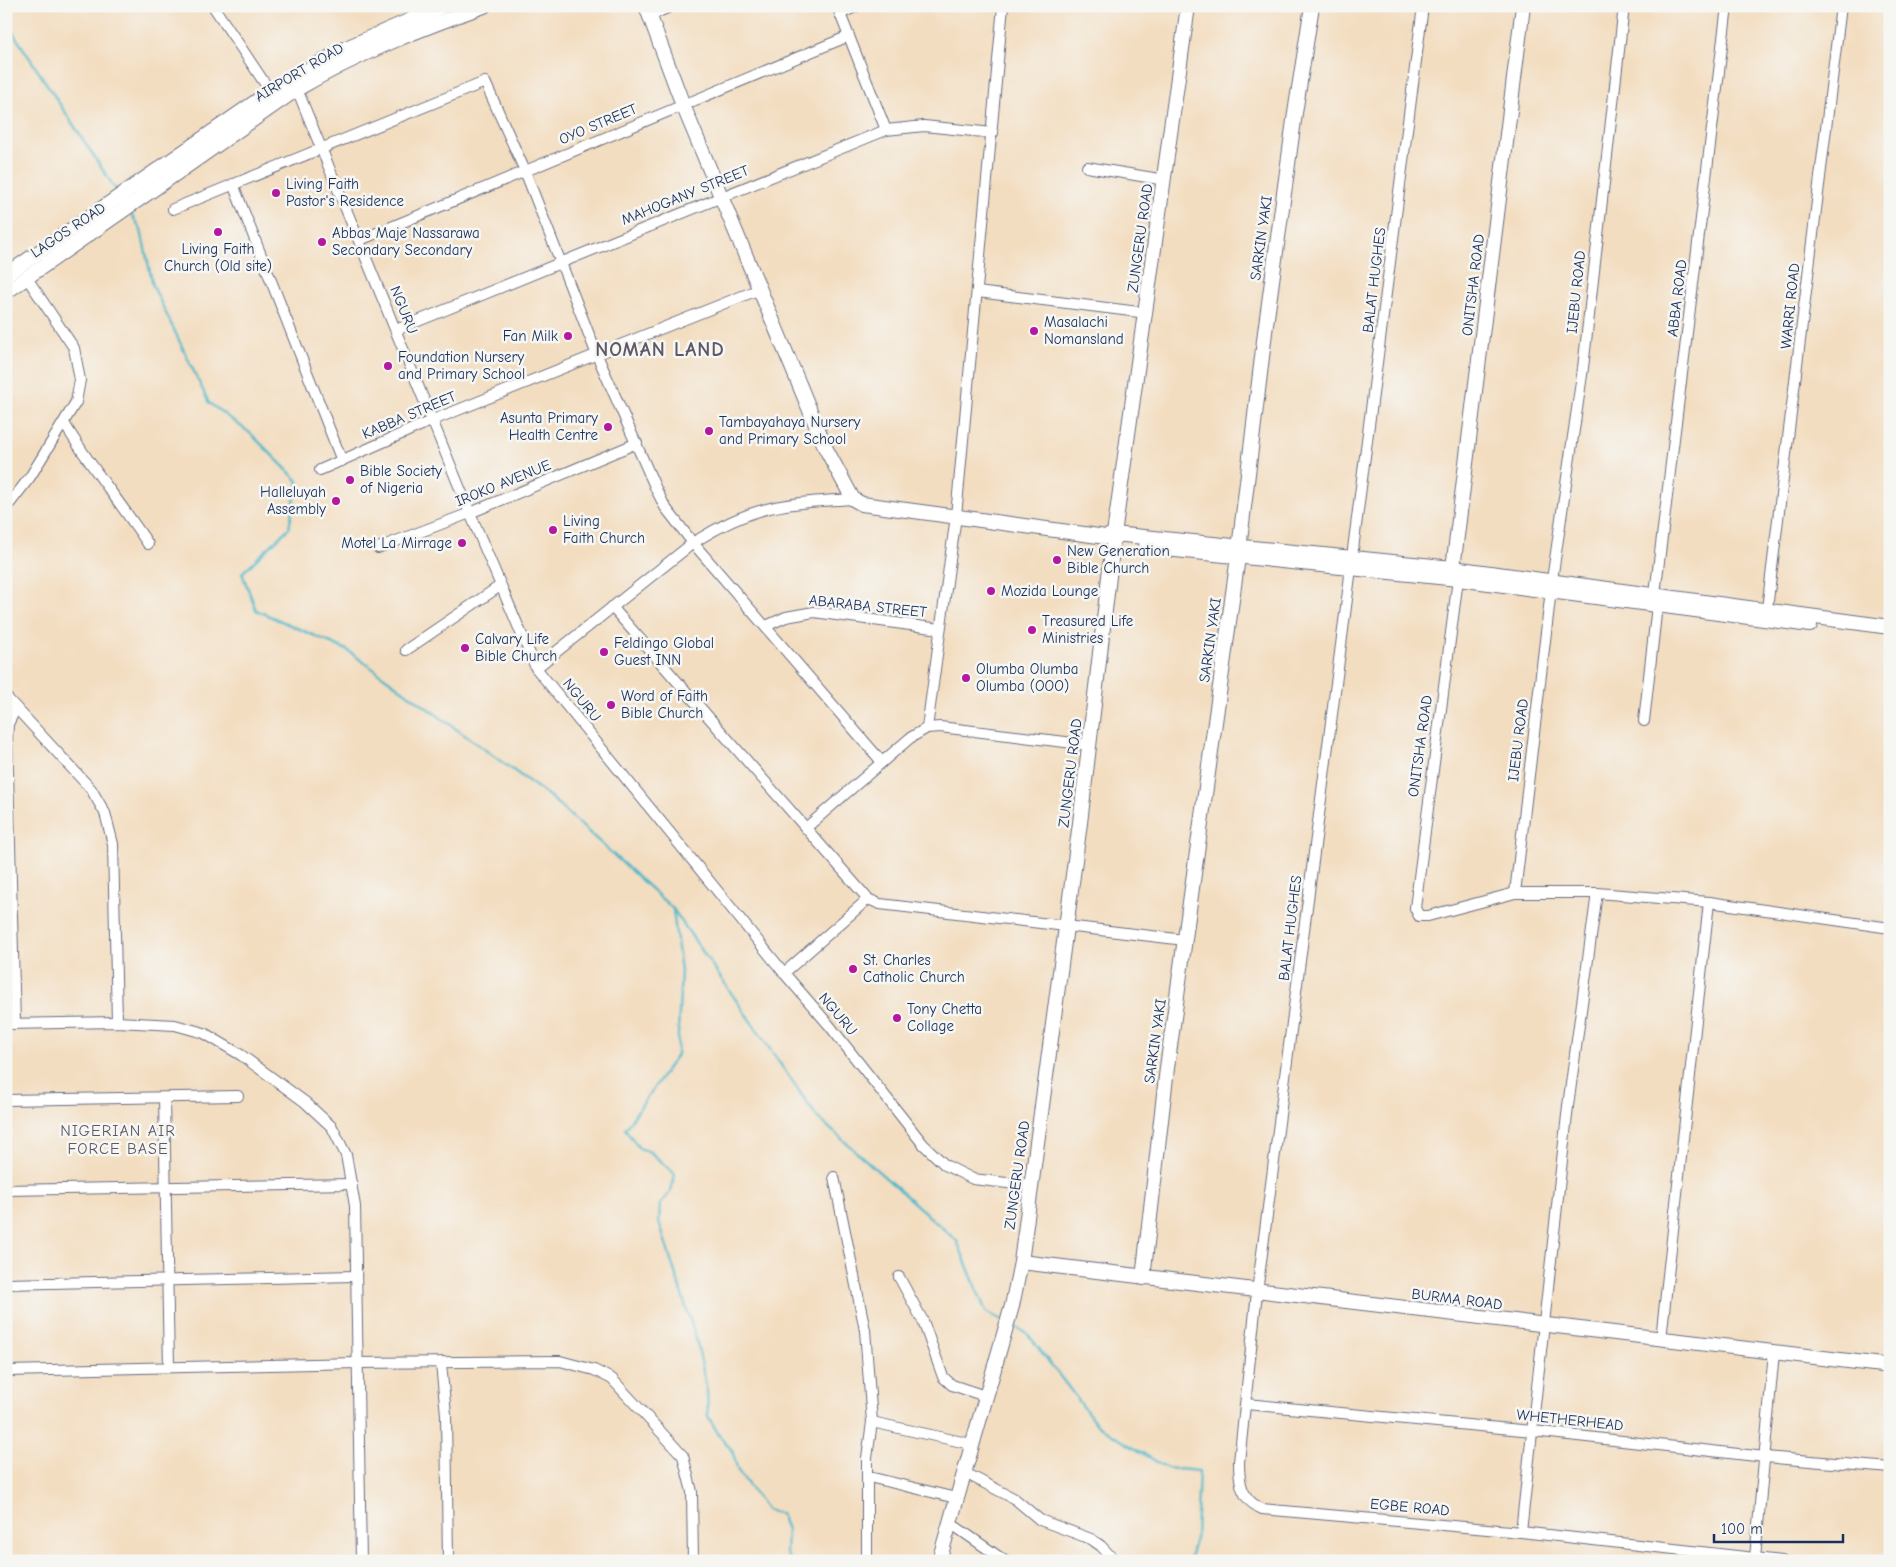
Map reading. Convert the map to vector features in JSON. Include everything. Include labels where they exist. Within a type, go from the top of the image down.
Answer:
[{"type":"street","points":[[213,6],[274,97]]},
{"type":"street","name":"AIRPORT ROAD","points":[[142,190],[346,48],[443,6]]},
{"type":"street","name":"AIRPORT ROAD","points":[[274,97],[297,89],[339,64],[393,40],[484,6]]},
{"type":"street","points":[[672,6],[648,11],[683,105],[826,449],[853,499]]},
{"type":"street","points":[[857,6],[838,10],[886,130]]},
{"type":"street","points":[[927,728],[956,516],[1004,6]]},
{"type":"street","points":[[1025,1263],[1070,927],[1092,801],[1116,539],[1195,6]]},
{"type":"street","name":"SARKIN YAKI","points":[[1143,1278],[1185,940],[1239,552],[1268,313],[1295,113],[1312,6]]},
{"type":"street","name":"BALAT HUGHES","points":[[1258,1292],[1423,6]]},
{"type":"street","name":"ONITSHA ROAD","points":[[1515,893],[1428,916],[1419,916],[1415,908],[1523,6]]},
{"type":"street","name":"IJEBU ROAD","points":[[1515,893],[1551,585],[1583,368],[1624,6]]},
{"type":"street","name":"ABBA ROAD","points":[[1644,722],[1656,599],[1727,6]]},
{"type":"street","name":"WARRI ROAD","points":[[1767,609],[1840,6]]},
{"type":"street","name":"ZUNGERU ROAD","points":[[1008,1326],[1025,1263],[1032,1186],[1070,927],[1090,745],[1116,539],[1187,13]]},
{"type":"street","name":"OYO STREET","points":[[360,240],[849,36]]},
{"type":"street","points":[[173,209],[321,147],[485,82],[525,171],[598,355],[665,507],[692,543],[766,626],[882,762]]},
{"type":"street","name":"NGURU","points":[[297,89],[500,586],[536,668],[784,973],[829,1025],[923,1144],[945,1165],[973,1179],[1032,1186]]},
{"type":"street","name":"MAHOGANY STREET","points":[[396,330],[886,130],[924,126],[993,133]]},
{"type":"street","points":[[1087,168],[1165,180]]},
{"type":"street","points":[[233,184],[342,461]]},
{"type":"street","name":"LAGOS ROAD","points":[[6,275],[92,216],[142,190]]},
{"type":"street","name":"LAGOS ROAD","points":[[6,292],[101,228],[142,190]]},
{"type":"street","points":[[10,503],[30,476],[76,402],[80,380],[78,361],[74,348],[27,278]]},
{"type":"street","name":"KABBA STREET","points":[[320,470],[433,420],[760,288]]},
{"type":"street","points":[[977,292],[1146,313]]},
{"type":"street","points":[[64,423],[85,458],[128,514],[148,544]]},
{"type":"street","name":"IROKO AVENUE","points":[[378,548],[470,513],[637,443]]},
{"type":"street","points":[[536,668],[692,543],[717,527],[751,512],[790,502],[853,499],[873,507],[956,516],[1116,539],[1551,585],[1656,599],[1890,636]]},
{"type":"street","points":[[406,650],[500,586]]},
{"type":"street","points":[[1656,599],[1767,609],[1890,627]]},
{"type":"street","points":[[612,607],[807,827],[868,899],[880,904],[1185,940]]},
{"type":"street","name":"ABARABA STREET","points":[[766,626],[786,617],[814,612],[940,629]]},
{"type":"street","points":[[6,697],[91,789],[105,813],[113,844],[117,1022]]},
{"type":"street","points":[[16,708],[7,731],[10,1024],[117,1022],[175,1026],[204,1034],[241,1055],[305,1102],[332,1127],[346,1155],[355,1206],[361,1561]]},
{"type":"street","points":[[807,827],[882,762],[927,728],[940,726],[1090,745]]},
{"type":"street","points":[[1515,893],[1597,893],[1709,902],[1890,928]]},
{"type":"street","points":[[1522,1532],[1568,1106],[1597,893]]},
{"type":"street","points":[[784,973],[868,899]]},
{"type":"street","points":[[1660,1339],[1709,902]]},
{"type":"street","points":[[6,1100],[238,1096]]},
{"type":"street","points":[[164,1098],[169,1367]]},
{"type":"street","points":[[834,1177],[866,1330],[872,1422],[867,1458],[869,1477],[867,1561]]},
{"type":"street","points":[[6,1190],[352,1184]]},
{"type":"street","name":"BURMA ROAD","points":[[1025,1263],[1890,1366]]},
{"type":"street","points":[[6,1284],[356,1276]]},
{"type":"street","points":[[900,1277],[923,1321],[943,1377],[952,1385],[985,1396]]},
{"type":"street","name":"EGBE ROAD","points":[[1258,1292],[1239,1478],[1245,1496],[1252,1504],[1262,1508],[1522,1532],[1782,1561]]},
{"type":"street","points":[[939,1561],[985,1396],[1008,1326]]},
{"type":"street","points":[[948,1561],[1008,1326]]},
{"type":"street","points":[[1755,1558],[1774,1352]]},
{"type":"street","points":[[6,1371],[357,1363],[441,1364],[560,1361],[594,1370],[612,1379],[683,1456],[692,1492],[693,1561]]},
{"type":"street","points":[[441,1364],[446,1423],[448,1561]]},
{"type":"street","name":"WHETHERHEAD","points":[[1246,1404],[1533,1431],[1765,1457],[1890,1468]]},
{"type":"street","points":[[872,1422],[971,1444]]},
{"type":"street","points":[[970,1476],[1015,1499],[1040,1520],[1090,1539],[1101,1546],[1115,1561]]},
{"type":"street","points":[[869,1477],[956,1498]]},
{"type":"street","points":[[956,1527],[1005,1561]]},
{"type":"waterway","points":[[6,22],[118,193]]},
{"type":"waterway","points":[[130,213],[141,230],[153,286],[209,403],[250,433],[298,481],[289,528],[242,573],[256,610],[347,650],[549,796],[673,909],[817,1117],[957,1241],[986,1312],[1004,1321]]},
{"type":"waterway","points":[[673,910],[681,971],[677,1055],[625,1129],[639,1148],[650,1152],[675,1174],[671,1191],[660,1205],[659,1222],[697,1342],[707,1391],[708,1416],[719,1435],[732,1450],[738,1471],[767,1510],[781,1514],[787,1530],[786,1553],[790,1561]]},
{"type":"waterway","points":[[1011,1325],[1027,1333],[1098,1426],[1167,1468],[1199,1471],[1196,1536],[1189,1561]]},
{"type":"place","name":"Living Faith Pastor's Residence","points":[[276,193]]},
{"type":"place","name":"Living Faith Church (Old site)","points":[[218,232]]},
{"type":"place","name":"Abbas Maje Nassarawa Secondary Secondary","points":[[322,242]]},
{"type":"place","name":"Masalachi Nomansland","points":[[1034,331]]},
{"type":"place","name":"Fan Milk","points":[[568,336]]},
{"type":"place","name":"Foundation Nursery and Primary School","points":[[388,366]]},
{"type":"place","name":"Asunta Primary Health Centre","points":[[608,427]]},
{"type":"place","name":"Tambayahaya Nursery and Primary School","points":[[709,431]]},
{"type":"place","name":"Bible Society of Nigeria","points":[[350,480]]},
{"type":"place","name":"Halleluyah Assembly","points":[[336,501]]},
{"type":"place","name":"Living Faith Church","points":[[553,530]]},
{"type":"place","name":"Motel La Mirrage","points":[[462,543]]},
{"type":"place","name":"New Generation Bible Church","points":[[1057,560]]},
{"type":"place","name":"Mozida Lounge","points":[[991,591]]},
{"type":"place","name":"Treasured Life Ministries","points":[[1032,630]]},
{"type":"place","name":"Calvary Life Bible Church","points":[[465,648]]},
{"type":"place","name":"Feldingo Global Guest INN","points":[[604,652]]},
{"type":"place","name":"Olumba Olumba Olumba (OOO)","points":[[966,678]]},
{"type":"place","name":"Word of Faith Bible Church","points":[[611,705]]},
{"type":"place","name":"St. Charles Catholic Church","points":[[853,969]]},
{"type":"place","name":"Tony Chetta Collage","points":[[897,1018]]},
{"type":"district","name":"NOMAN LAND","points":[[660,349]]},
{"type":"district","name":"NIGERIAN AIR FORCE BASE","points":[[118,1139]]}]
